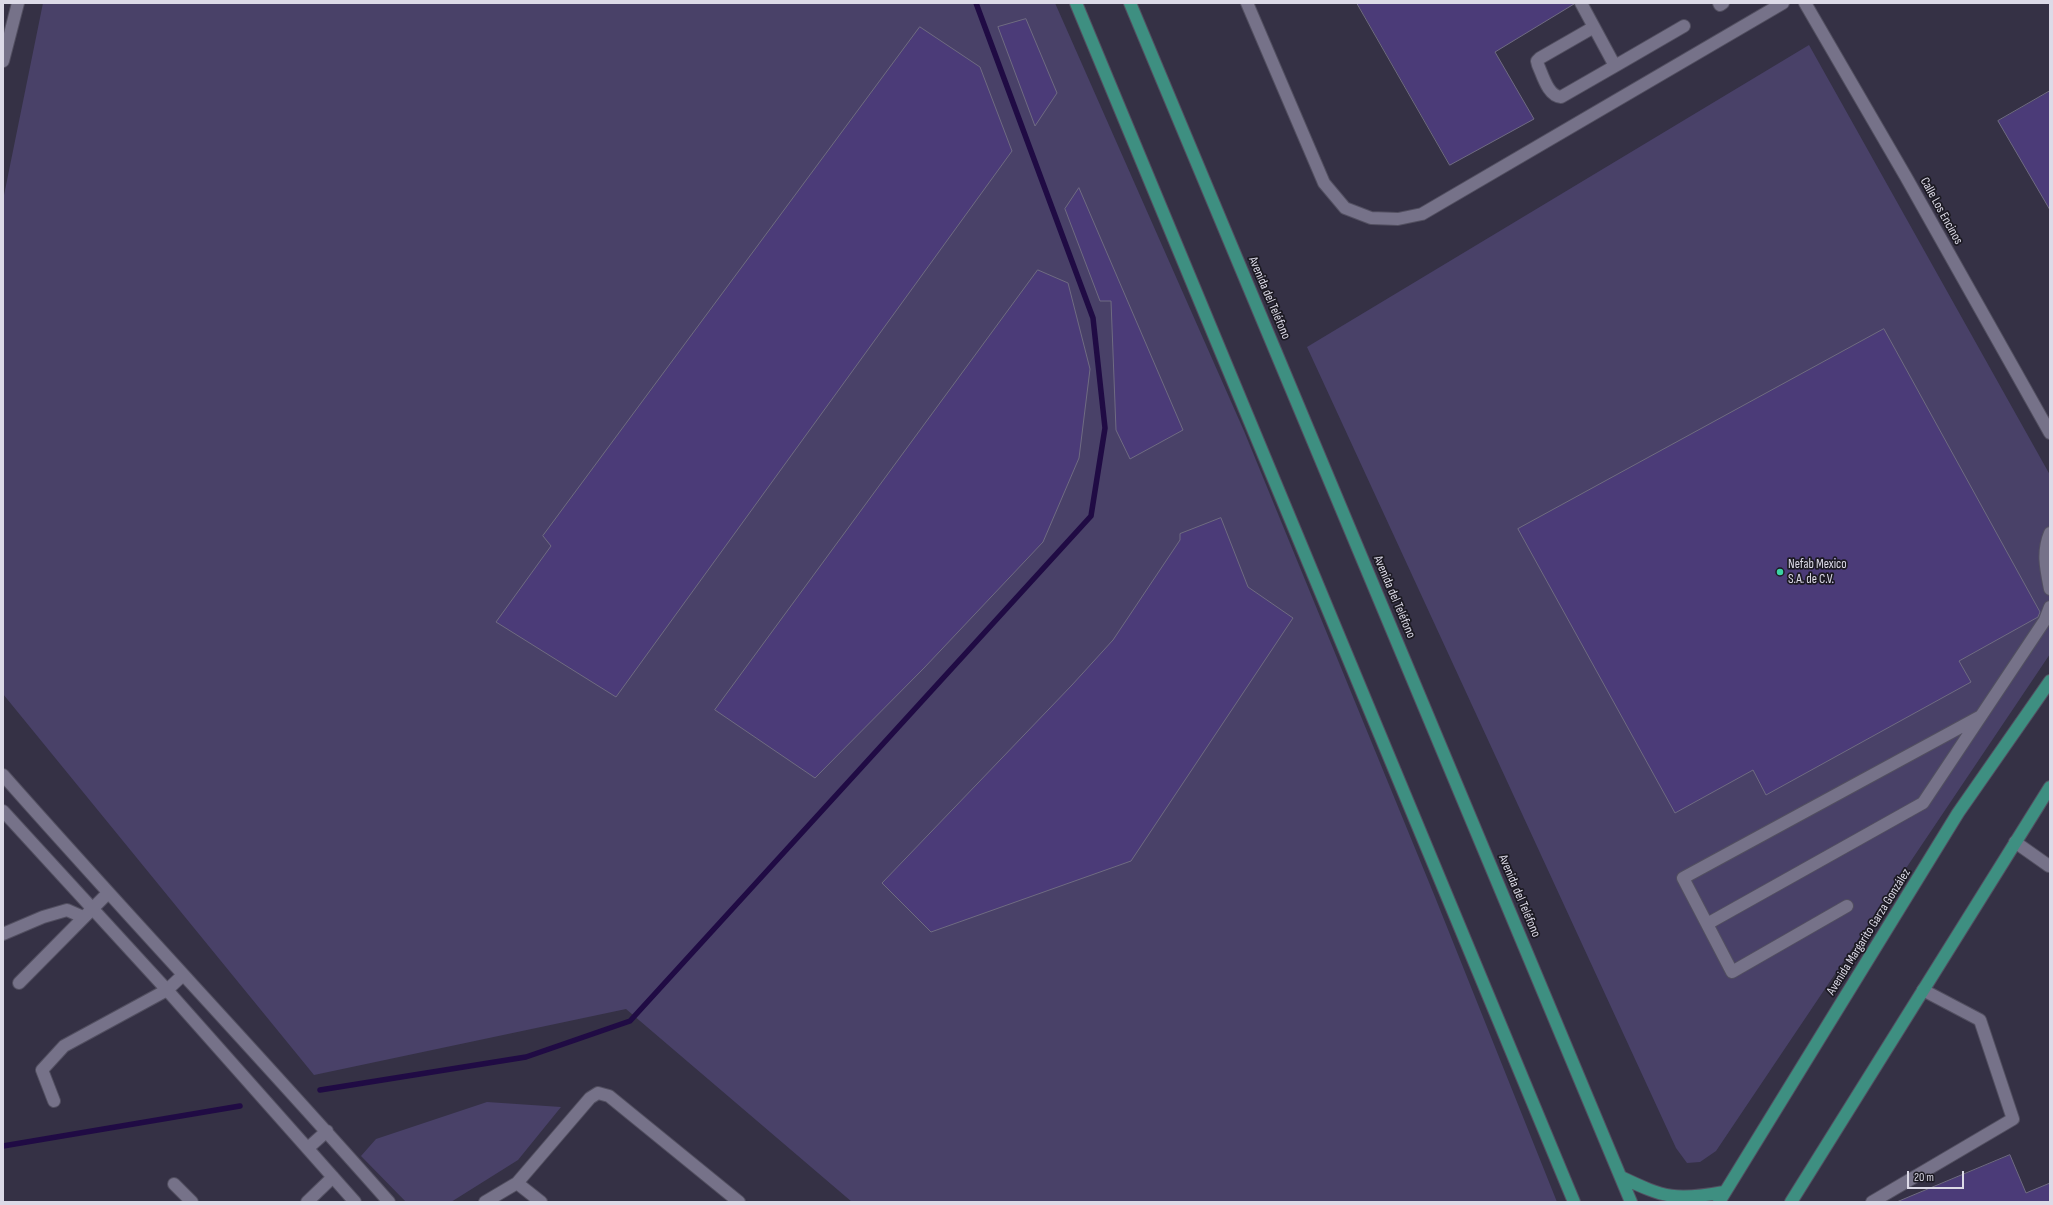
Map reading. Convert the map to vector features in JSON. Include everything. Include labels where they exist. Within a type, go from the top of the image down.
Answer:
[{"type":"main road","points":[[1076,3],[1574,1202]]},
{"type":"main road","name":"Avenida del Teléfono","points":[[1130,3],[1631,1202]]},
{"type":"main road","name":"Avenida Margarito Garza González","points":[[1721,1197],[1958,813],[2050,681]]},
{"type":"main road","points":[[1791,1202],[2050,787]]},
{"type":"main road","points":[[1621,1177],[1649,1190],[1668,1196],[1694,1198],[1721,1197]]},
{"type":"street","points":[[3,61],[18,3]]},
{"type":"street","points":[[1247,3],[1324,183],[1345,208],[1371,218],[1398,219],[1422,214],[1783,3]]},
{"type":"street","points":[[1581,3],[1616,66]]},
{"type":"street","points":[[1719,3],[1720,5],[1723,3]]},
{"type":"street","name":"Calle Los Encinos","points":[[1805,3],[1906,177],[2050,433]]},
{"type":"street","points":[[1594,28],[1537,61],[1551,93],[1555,97],[1561,97],[1684,26]]},
{"type":"street","points":[[2050,533],[2045,546],[2045,562],[2050,589]]},
{"type":"street","points":[[1707,924],[1923,803],[2045,620],[2050,607]]},
{"type":"street","points":[[1847,906],[1732,972],[1683,878],[1981,716]]},
{"type":"street","points":[[3,775],[108,893],[327,1131],[389,1202]]},
{"type":"street","points":[[3,811],[87,913],[167,990],[355,1202]]},
{"type":"street","points":[[2015,842],[2049,866]]},
{"type":"street","points":[[19,983],[108,893]]},
{"type":"street","points":[[3,934],[43,917],[67,910],[87,913]]},
{"type":"street","points":[[54,1100],[42,1070],[64,1046],[167,990],[183,975]]},
{"type":"street","points":[[1872,1202],[2013,1119],[1980,1020],[1923,990]]},
{"type":"street","points":[[485,1202],[518,1183],[590,1098],[598,1093],[609,1096],[739,1202]]},
{"type":"street","points":[[308,1148],[327,1131]]},
{"type":"street","points":[[307,1202],[334,1177]]},
{"type":"street","points":[[518,1183],[541,1202]]},
{"type":"street","points":[[174,1184],[192,1202]]},
{"type":"shaded area","points":[[43,3],[1055,3],[1244,431],[1435,897],[1557,1202],[852,1202],[626,1009],[314,1075],[3,694],[3,200]]},
{"type":"shaded area","points":[[1809,45],[2050,475],[2050,654],[1716,1151],[1700,1162],[1687,1163],[1676,1148],[1307,347]]},
{"type":"shaded area","points":[[487,1102],[561,1107],[518,1160],[451,1202],[406,1202],[361,1156],[376,1139]]},
{"type":"building","points":[[1357,3],[1574,4],[1495,52],[1534,119],[1450,165]]},
{"type":"building","points":[[1026,19],[1057,93],[1035,126],[998,27]]},
{"type":"building","points":[[920,27],[980,67],[1012,151],[616,697],[496,622],[551,546],[543,536]]},
{"type":"building","points":[[2050,91],[2050,210],[1998,121]]},
{"type":"building","points":[[1079,188],[1183,430],[1130,459],[1116,430],[1111,301],[1100,301],[1065,209]]},
{"type":"building","points":[[1038,270],[1068,283],[1090,369],[1079,458],[1043,542],[924,668],[815,778],[715,710]]},
{"type":"building","name":"Nefab Mexico S.A. de C.V.","points":[[1884,329],[2040,612],[2038,617],[1959,661],[1971,682],[1766,795],[1753,770],[1675,813],[1518,529]]},
{"type":"building","points":[[1221,518],[1248,587],[1293,618],[1131,861],[931,932],[882,883],[1072,685],[1113,640],[1180,540],[1180,534]]},
{"type":"building","points":[[2010,1155],[2026,1193],[2050,1183],[2050,1202],[1897,1202]]},
{"type":"waterway","points":[[320,1090],[526,1057],[630,1021],[1091,516],[1105,428],[1093,318],[976,3]]},
{"type":"waterway","points":[[3,1146],[240,1106]]},
{"type":"place","name":"Nefab Mexico S.A. de C.V.","points":[[1780,572]]}]
